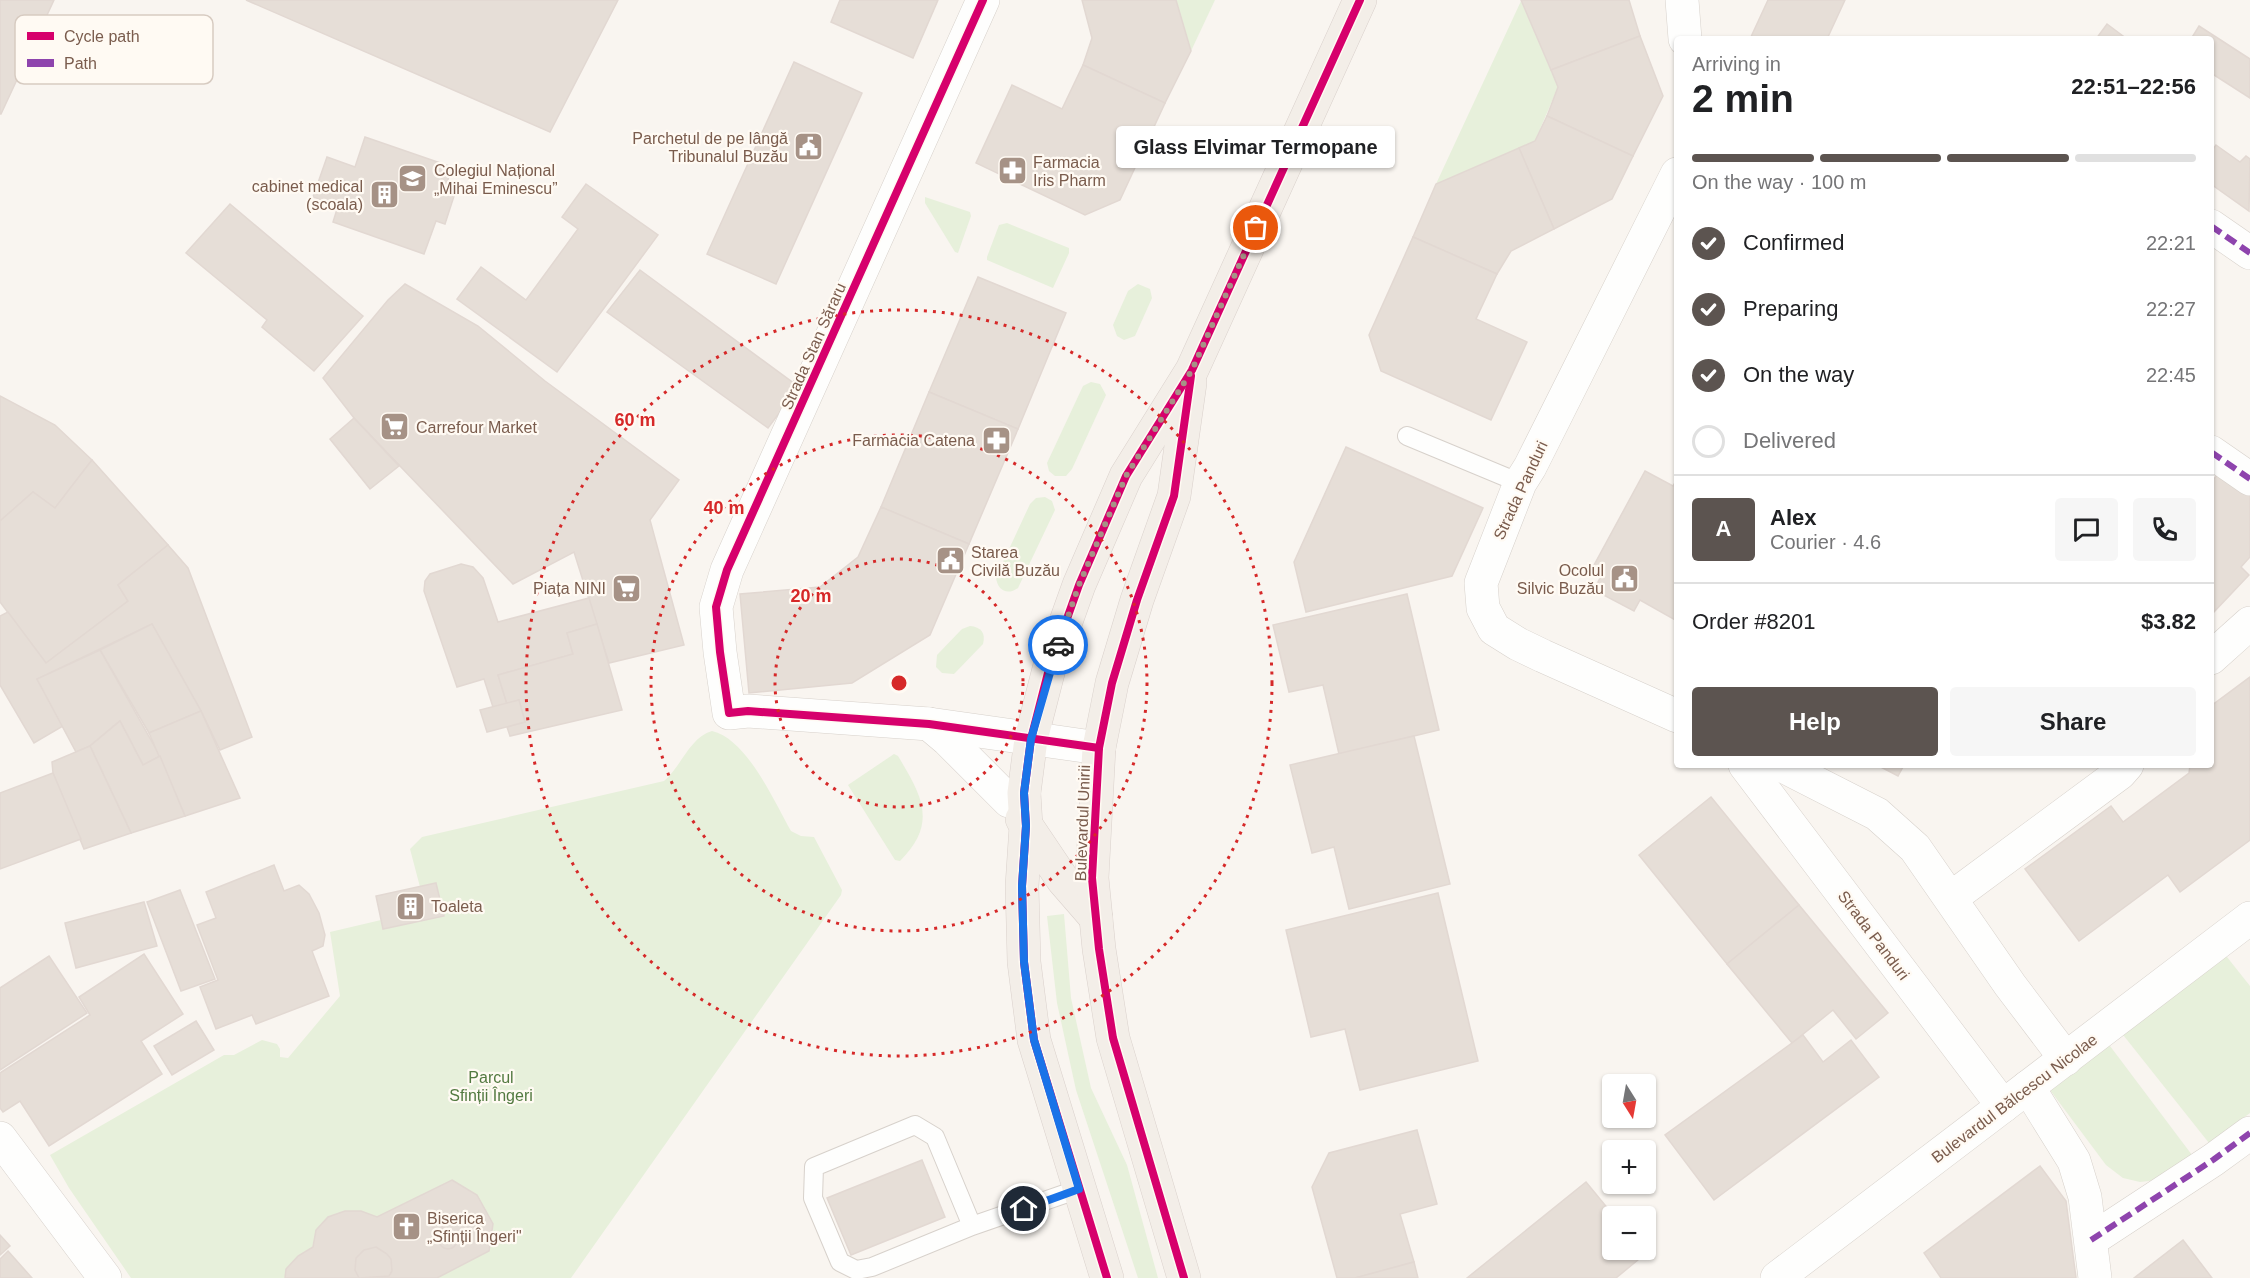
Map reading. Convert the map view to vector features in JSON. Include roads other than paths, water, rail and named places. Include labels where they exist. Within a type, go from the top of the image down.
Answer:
[{"type":"main road","name":"Bulevardul Unirii","points":[[1107,1278],[1034,1040],[1024,962],[1020,807],[1031,739],[1050,669],[1079,585],[1126,476],[1192,370],[1360,0]]},
{"type":"main road","name":"Bulevardul Unirii","points":[[1184,1278],[1113,1038],[1099,949],[1092,878],[1099,748],[1112,683],[1137,600],[1174,496],[1192,370]]},
{"type":"main road","points":[[1020,807],[1063,880],[1096,918]]},
{"type":"street","name":"Strada Stan Săraru","points":[[929,724],[748,711],[729,713],[716,607],[727,570],[983,0]]},
{"type":"street","points":[[1682,0],[1685,36]]},
{"type":"street","name":"Strada Panduri","points":[[1674,180],[1520,483],[1480,584],[1483,608],[1494,629],[1535,652],[1674,715]]},
{"type":"street","points":[[2214,228],[2250,253]]},
{"type":"street","points":[[2214,454],[2250,479]]},
{"type":"street","points":[[2214,655],[2250,623]]},
{"type":"street","points":[[929,724],[1099,748]]},
{"type":"street","points":[[929,724],[1020,807]]},
{"type":"street","name":"Strada Panduri","points":[[1747,768],[2016,1097],[2074,1161],[2085,1197],[2095,1278]]},
{"type":"street","points":[[1787,768],[1877,814],[1915,848],[2010,985],[2066,1059]]},
{"type":"street","points":[[1951,898],[2124,768]]},
{"type":"street","name":"Bulevardul Bălcescu Nicolae","points":[[1777,1278],[2250,918]]},
{"type":"street","points":[[2091,1240],[2250,1133]]},
{"type":"street","points":[[0,1138],[105,1278]]},
{"type":"lane","points":[[1407,436],[1520,483]]},
{"type":"lane","points":[[972,1226],[935,1137],[915,1125],[814,1167],[813,1198],[840,1262],[856,1270],[872,1267],[972,1226],[1079,1189]]},
{"type":"place","name":"Parchetul de pe lângă Tribunalul Buzău","points":[[809,147]]},
{"type":"place","name":"Farmacia Iris Pharm","points":[[1012,171]]},
{"type":"place","name":"Colegiul Național „Mihai Eminescu”","points":[[413,179]]},
{"type":"place","name":"cabinet medical (scoala)","points":[[384,195]]},
{"type":"place","name":"Glass Elvimar Termopane","points":[[1256,228]]},
{"type":"place","name":"Carrefour Market","points":[[395,427]]},
{"type":"place","name":"Farmacia Catena","points":[[996,440]]},
{"type":"place","name":"Starea Civilă Buzău","points":[[950,561]]},
{"type":"place","name":"Ocolul Silvic Buzău","points":[[1625,579]]},
{"type":"place","name":"Piața NINI","points":[[627,588]]},
{"type":"place","name":"Toaleta","points":[[410,906]]},
{"type":"place","name":"Biserica „Sfinții Îngeri\"","points":[[406,1227]]},
{"type":"park label","name":"Parcul Sfinții Îngeri","points":[[491,1086]]}]
